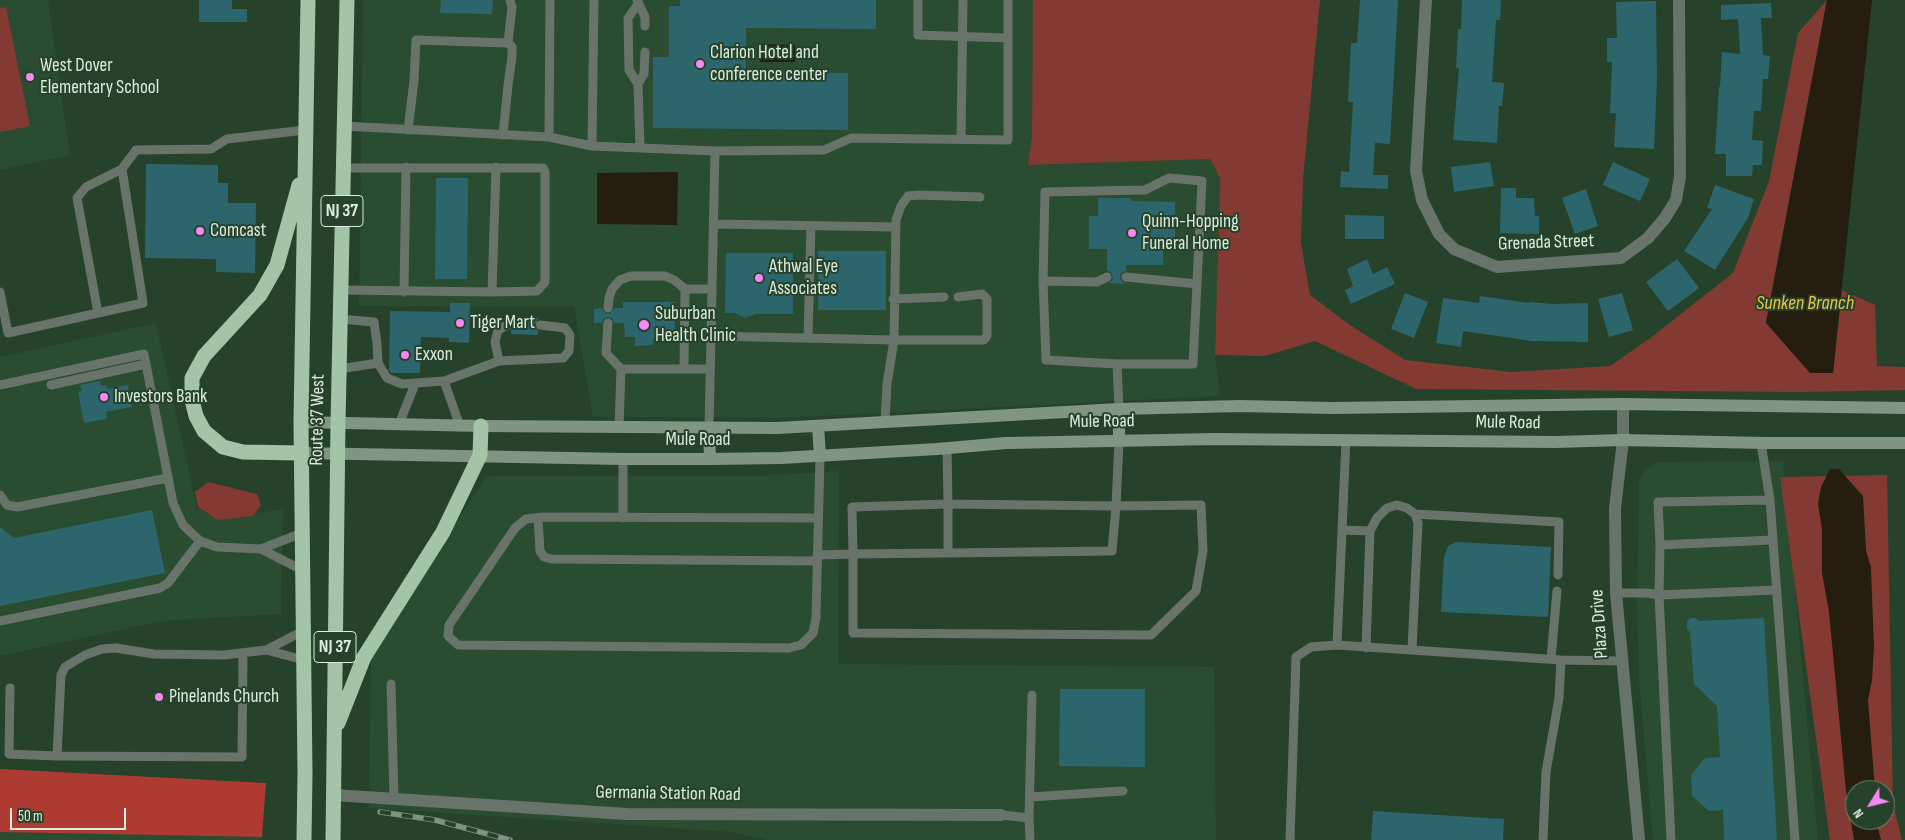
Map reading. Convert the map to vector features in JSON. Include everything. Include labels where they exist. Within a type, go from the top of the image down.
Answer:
[{"type":"highway","name":"Route 37 West","points":[[304,840],[301,422],[308,0]]},
{"type":"highway","name":"Route 37 West","points":[[333,840],[340,290],[347,0]]},
{"type":"highway","points":[[301,453],[244,452],[224,447],[204,430],[196,416],[192,400],[192,378],[204,356],[260,295],[277,265],[305,163]]},
{"type":"highway","points":[[334,734],[364,657],[443,532],[480,455],[481,426]]},
{"type":"main road","name":"Mule Road","points":[[301,422],[460,426],[777,428],[1119,409],[1240,406],[1343,408],[1623,404],[1905,408]]},
{"type":"main road","points":[[1119,409],[1119,441]]},
{"type":"main road","points":[[818,426],[820,456]]},
{"type":"main road","points":[[709,428],[710,459]]},
{"type":"main road","name":"Mule Road","points":[[301,453],[710,459],[820,456],[1006,443],[1224,439],[1905,443]]},
{"type":"street","name":"Grenada Street","points":[[1426,0],[1416,171],[1422,200],[1439,234],[1454,249],[1497,267],[1621,258],[1648,238],[1665,218],[1676,200],[1680,177],[1679,0]]},
{"type":"street","name":"Plaza Drive","points":[[1623,404],[1623,440],[1615,508],[1616,593],[1639,840]]},
{"type":"street","name":"Germania Station Road","points":[[334,795],[627,814],[1001,815]]},
{"type":"lane","points":[[508,43],[512,7],[510,0]]},
{"type":"lane","points":[[549,137],[550,0]]},
{"type":"lane","points":[[592,146],[594,0]]},
{"type":"lane","points":[[918,0],[918,35],[1008,38]]},
{"type":"lane","points":[[961,139],[963,0]]},
{"type":"lane","points":[[344,126],[549,137],[592,146],[715,151],[824,150],[851,138],[1008,140],[1008,0]]},
{"type":"lane","points":[[638,2],[628,18],[629,70],[638,84],[640,148]]},
{"type":"lane","points":[[638,2],[645,17],[645,26]]},
{"type":"lane","points":[[408,130],[414,81],[416,40],[508,43],[512,47],[512,57],[503,135]]},
{"type":"lane","points":[[638,84],[644,74],[645,52]]},
{"type":"lane","points":[[98,313],[77,198],[86,187],[122,169],[136,150],[211,149],[227,139],[305,130]]},
{"type":"lane","points":[[709,428],[715,151]]},
{"type":"lane","points":[[404,292],[406,167]]},
{"type":"lane","points":[[492,292],[496,167]]},
{"type":"lane","points":[[340,290],[404,292],[537,291],[545,282],[546,172],[544,168],[343,168]]},
{"type":"lane","points":[[0,292],[8,333],[143,303],[122,169]]},
{"type":"lane","points":[[1168,178],[1202,180],[1193,364],[1117,364],[1046,360],[1043,281],[1045,192],[1145,190],[1168,178]]},
{"type":"lane","points":[[885,422],[887,384],[894,340],[893,299],[896,227],[901,206],[908,196],[980,197]]},
{"type":"lane","points":[[714,224],[896,227]]},
{"type":"lane","points":[[808,338],[810,226]]},
{"type":"lane","points":[[608,308],[612,289],[625,277],[641,275],[665,276],[674,280],[685,289],[712,289]]},
{"type":"lane","points":[[1043,281],[1097,282],[1107,277]]},
{"type":"lane","points":[[1126,277],[1197,284]]},
{"type":"lane","points":[[684,369],[685,289]]},
{"type":"lane","points":[[711,336],[984,340],[987,336],[987,299],[982,294],[958,297]]},
{"type":"lane","points":[[893,299],[944,297]]},
{"type":"lane","points":[[340,319],[374,322],[378,363],[387,378],[402,384],[444,381],[499,361],[563,358],[569,351],[570,335],[565,328],[540,324]]},
{"type":"lane","points":[[608,323],[606,353],[621,369],[619,427]]},
{"type":"lane","points":[[499,361],[495,342],[498,330],[509,324]]},
{"type":"lane","points":[[0,385],[144,354],[173,503],[183,526],[200,541],[217,547],[261,549],[302,533]]},
{"type":"lane","points":[[339,369],[378,363]]},
{"type":"lane","points":[[51,385],[146,364]]},
{"type":"lane","points":[[1117,364],[1119,409]]},
{"type":"lane","points":[[621,369],[710,369]]},
{"type":"lane","points":[[444,381],[460,426]]},
{"type":"lane","points":[[399,424],[415,384]]},
{"type":"lane","points":[[1337,645],[1346,439]]},
{"type":"lane","points":[[538,518],[540,551],[544,557],[551,559],[817,558],[853,554],[1112,551],[1119,441]]},
{"type":"lane","points":[[1760,443],[1770,500],[1795,840]]},
{"type":"lane","points":[[947,448],[948,552]]},
{"type":"lane","points":[[818,518],[526,519],[515,528],[449,625],[448,636],[458,645],[789,648],[801,645],[813,633],[816,618],[820,456]]},
{"type":"lane","points":[[623,459],[623,518]]},
{"type":"lane","points":[[0,496],[7,504],[16,507],[168,478]]},
{"type":"lane","points":[[1671,840],[1660,595],[1658,502],[1770,500]]},
{"type":"lane","points":[[948,504],[1116,506],[1201,505],[1203,551],[1196,591],[1150,636],[853,632],[852,507],[948,504]]},
{"type":"lane","points":[[1366,648],[1370,531],[1377,518],[1386,508],[1397,505],[1407,508],[1414,514],[1418,523],[1412,650]]},
{"type":"lane","points":[[1414,514],[1559,522],[1558,575]]},
{"type":"lane","points":[[1343,530],[1370,531]]},
{"type":"lane","points":[[1660,545],[1773,540]]},
{"type":"lane","points":[[0,621],[160,588],[168,582],[200,541]]},
{"type":"lane","points":[[261,549],[302,570]]},
{"type":"lane","points":[[1616,593],[1660,595],[1777,590]]},
{"type":"lane","points":[[1551,659],[1557,591]]},
{"type":"lane","points":[[57,756],[61,675],[65,667],[85,655],[102,649],[116,648],[154,654],[177,655],[243,653],[266,650],[303,631]]},
{"type":"lane","points":[[1290,840],[1296,657],[1311,647],[1337,645],[1561,660],[1622,661]]},
{"type":"lane","points":[[266,650],[304,660]]},
{"type":"lane","points":[[10,688],[10,754],[242,757],[243,653]]},
{"type":"lane","points":[[1543,840],[1546,772],[1559,698],[1561,660]]},
{"type":"lane","points":[[392,684],[394,798]]},
{"type":"lane","points":[[1030,840],[1032,695]]},
{"type":"lane","points":[[1030,797],[1123,791]]},
{"type":"lane","points":[[1001,815],[1029,818]]},
{"type":"shaded area","name":"West Dover Elementary School","points":[[0,0],[48,0],[70,155],[0,170]]},
{"type":"shaded area","points":[[363,0],[1033,0],[1032,134],[1028,165],[1210,159],[1220,178],[1215,355],[1220,396],[779,418],[593,417],[574,307],[359,306]]},
{"type":"shaded area","points":[[1033,0],[1320,0],[1303,179],[1301,243],[1310,295],[1350,325],[1405,360],[1511,372],[1610,366],[1653,336],[1733,273],[1769,181],[1798,33],[1827,0],[1766,322],[1833,373],[1842,290],[1875,305],[1877,366],[1905,367],[1905,390],[1799,392],[1416,389],[1315,341],[1265,356],[1215,355],[1220,178],[1210,159],[1028,165],[1032,134]]},
{"type":"shaded area","points":[[6,7],[30,126],[0,132],[0,8]]},
{"type":"shaded area","points":[[156,323],[197,508],[216,519],[283,509],[281,614],[162,621],[0,656],[0,357]]},
{"type":"shaded area","points":[[1783,461],[1818,840],[1653,840],[1639,680],[1637,605],[1639,483],[1643,473],[1657,462]]},
{"type":"shaded area","points":[[839,471],[838,664],[1214,667],[1216,840],[767,840],[732,832],[369,808],[371,660],[382,637],[484,480],[489,476],[754,476]]},
{"type":"shaded area","points":[[1887,475],[1893,780],[1845,780],[1845,830],[1895,830],[1895,812],[1902,840],[1830,840],[1780,477]]},
{"type":"shaded area","points":[[208,482],[257,494],[261,505],[253,516],[217,520],[198,507],[195,492]]},
{"type":"shaded area","points":[[0,769],[266,783],[262,837],[0,832]]},
{"type":"shaded area","points":[[0,831],[262,837],[262,840],[0,840]]},
{"type":"water","name":"Sunken Branch","points":[[1827,0],[1872,0],[1833,373],[1810,373],[1766,323]]},
{"type":"water","points":[[760,44],[795,45],[795,62],[760,62]]},
{"type":"water","points":[[678,172],[677,225],[597,224],[597,173]]},
{"type":"water","points":[[1830,469],[1839,469],[1863,496],[1866,550],[1871,568],[1874,648],[1872,680],[1868,700],[1874,780],[1845,780],[1829,612],[1822,573],[1822,529],[1818,504],[1821,487]]},
{"type":"water","points":[[1852,830],[1878,830],[1881,840],[1854,840]]},
{"type":"building","points":[[199,0],[232,0],[232,9],[247,9],[247,22],[199,22]]},
{"type":"building","points":[[441,0],[493,0],[492,14],[440,13]]},
{"type":"building","name":"Clarion Hotel and conference center","points":[[680,0],[876,0],[876,29],[746,28],[746,72],[848,73],[848,130],[653,128],[653,57],[669,57],[669,6],[680,6]]},
{"type":"building","points":[[1360,0],[1398,0],[1390,144],[1375,143],[1373,175],[1388,175],[1388,189],[1340,187],[1341,171],[1349,172],[1353,102],[1348,102],[1351,43],[1357,43]]},
{"type":"building","points":[[1462,0],[1501,0],[1500,20],[1496,20],[1492,82],[1504,83],[1502,106],[1499,106],[1497,143],[1453,140],[1459,68],[1456,68],[1458,29],[1461,29]]},
{"type":"building","points":[[1656,1],[1657,80],[1654,149],[1614,147],[1616,113],[1610,113],[1612,62],[1607,62],[1607,38],[1617,38],[1616,2]]},
{"type":"building","points":[[1771,3],[1772,18],[1761,18],[1763,55],[1770,56],[1768,79],[1763,79],[1761,111],[1754,111],[1752,140],[1763,141],[1762,165],[1753,165],[1752,176],[1726,176],[1726,154],[1715,154],[1722,52],[1740,54],[1738,19],[1721,20],[1721,5]]},
{"type":"building","points":[[1490,162],[1494,186],[1454,192],[1451,167]]},
{"type":"building","points":[[1613,162],[1650,179],[1640,201],[1603,185]]},
{"type":"building","name":"Comcast","points":[[146,164],[218,165],[218,183],[228,183],[228,203],[256,203],[255,273],[216,272],[216,259],[145,258]]},
{"type":"building","points":[[436,178],[468,178],[467,279],[435,279]]},
{"type":"building","points":[[1715,185],[1754,199],[1748,218],[1715,270],[1684,251],[1712,209],[1707,208]]},
{"type":"building","points":[[1501,188],[1516,188],[1516,198],[1534,198],[1535,216],[1539,216],[1539,234],[1500,233]]},
{"type":"building","points":[[1586,189],[1598,226],[1575,234],[1562,198]]},
{"type":"building","name":"Quinn-Hopping Funeral Home","points":[[1098,198],[1131,198],[1131,201],[1175,202],[1175,249],[1163,249],[1163,265],[1126,265],[1126,271],[1121,273],[1120,277],[1122,282],[1126,284],[1108,283],[1112,281],[1113,277],[1111,272],[1107,271],[1107,249],[1089,249],[1089,216],[1098,216]]},
{"type":"building","points":[[1345,215],[1384,216],[1384,239],[1345,239]]},
{"type":"building","points":[[818,251],[886,251],[886,310],[818,310]]},
{"type":"building","name":"Athwal Eye Associates","points":[[726,253],[793,253],[793,314],[756,314],[745,318],[735,313],[725,313]]},
{"type":"building","points":[[1367,259],[1373,274],[1387,267],[1395,284],[1351,304],[1345,290],[1353,286],[1347,269]]},
{"type":"building","points":[[1677,259],[1699,288],[1668,311],[1646,282]]},
{"type":"building","points":[[1405,293],[1428,302],[1414,338],[1391,329]]},
{"type":"building","points":[[1622,293],[1633,330],[1609,337],[1598,299]]},
{"type":"building","points":[[1480,296],[1529,303],[1588,303],[1588,342],[1532,341],[1463,331],[1461,347],[1436,343],[1443,298],[1479,303]]},
{"type":"building","points":[[623,302],[675,302],[675,339],[653,339],[653,345],[635,346],[635,337],[625,337],[624,323],[614,323],[612,318],[608,317],[603,319],[602,323],[594,323],[594,309],[602,308],[605,313],[610,314],[614,308],[623,308]]},
{"type":"building","name":"Exxon","points":[[450,303],[470,303],[469,343],[449,342],[449,338],[421,337],[420,373],[391,373],[389,370],[390,311],[450,312]]},
{"type":"building","points":[[511,317],[539,318],[534,325],[538,335],[511,334],[515,324]]},
{"type":"building","name":"Investors Bank","points":[[100,381],[101,386],[106,385],[107,389],[128,385],[132,407],[106,412],[107,419],[84,423],[78,392],[82,391],[80,385]]},
{"type":"building","points":[[152,510],[165,573],[0,606],[0,527],[14,538]]},
{"type":"building","points":[[1456,542],[1551,547],[1548,617],[1441,612],[1444,557],[1448,546]]},
{"type":"building","points":[[1690,618],[1696,618],[1699,621],[1764,618],[1777,840],[1724,840],[1723,810],[1709,811],[1692,796],[1691,775],[1705,758],[1720,757],[1717,706],[1694,684],[1690,632],[1687,630],[1687,622]]},
{"type":"building","points":[[1060,689],[1145,689],[1145,767],[1059,766]]},
{"type":"building","points":[[1373,811],[1504,819],[1503,840],[1371,840]]},
{"type":"railway","points":[[380,812],[435,820],[510,840]]},
{"type":"place","name":"Clarion Hotel and conference center","points":[[700,64]]},
{"type":"place","name":"West Dover Elementary School","points":[[30,77]]},
{"type":"place","name":"Comcast","points":[[200,231]]},
{"type":"place","name":"Quinn-Hopping Funeral Home","points":[[1132,233]]},
{"type":"place","name":"Athwal Eye Associates","points":[[759,278]]},
{"type":"place","name":"Tiger Mart","points":[[460,323]]},
{"type":"place","name":"Suburban Health Clinic","points":[[644,325]]},
{"type":"place","name":"Exxon","points":[[405,355]]},
{"type":"place","name":"Investors Bank","points":[[104,397]]},
{"type":"place","name":"Pinelands Church","points":[[159,697]]}]
